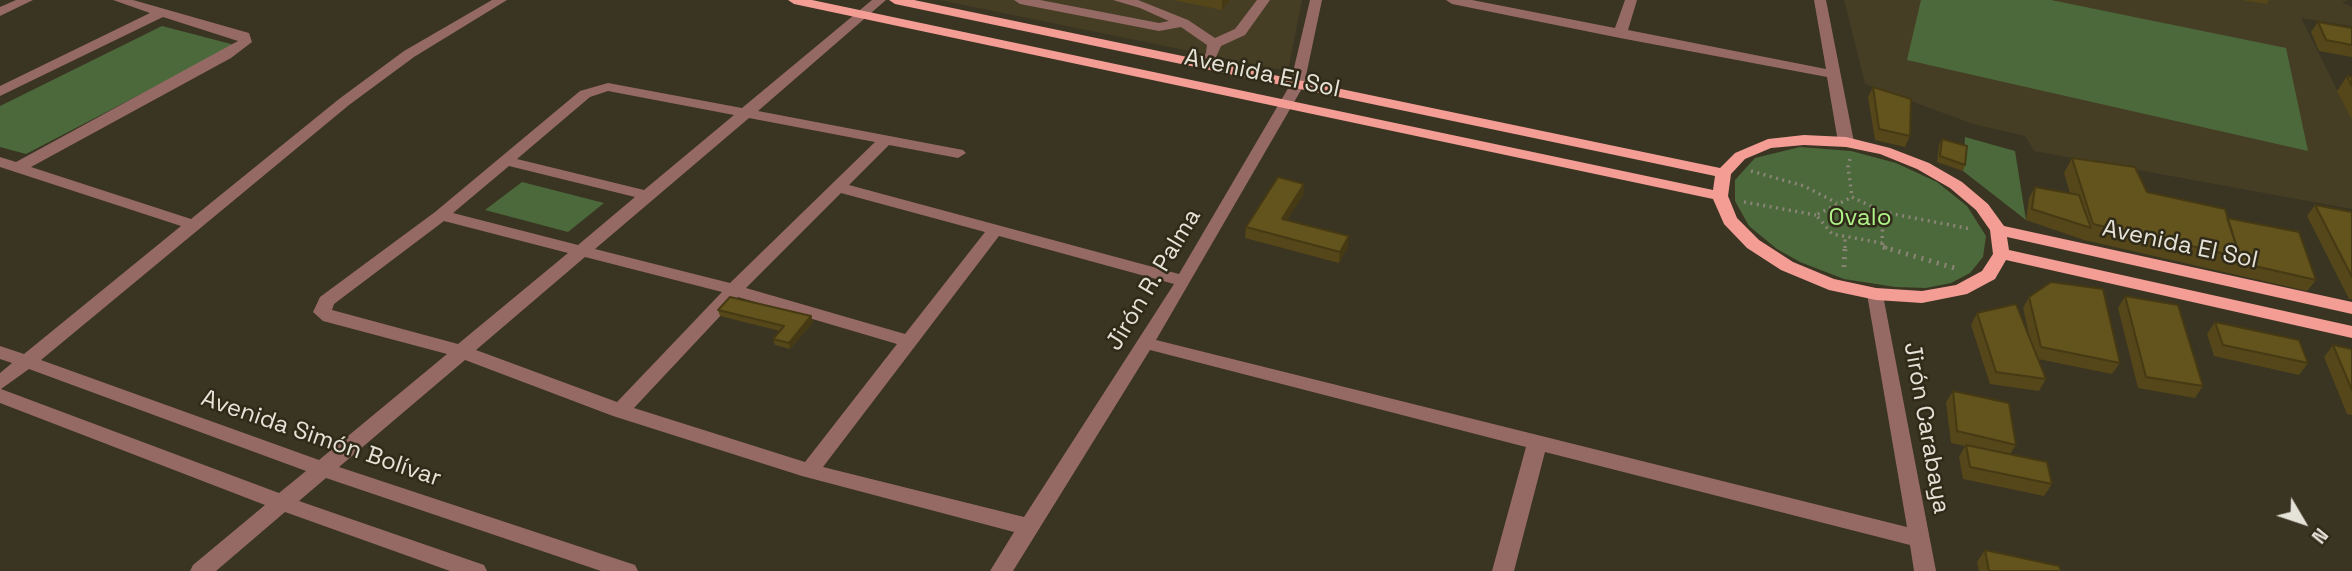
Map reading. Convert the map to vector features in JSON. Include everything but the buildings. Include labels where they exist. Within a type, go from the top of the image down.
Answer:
[{"type":"main road","name":"Avenida El Sol","points":[[794,0],[1728,199]]},
{"type":"main road","name":"Avenida El Sol","points":[[895,0],[1723,173]]},
{"type":"main road","points":[[1804,140],[1849,147],[1885,151],[1923,166],[1956,184],[1982,207],[2001,254],[1989,275],[1961,290],[1922,297],[1876,294],[1829,284],[1787,266],[1753,244],[1730,220],[1723,173],[1740,156],[1768,144],[1804,140]]},
{"type":"main road","name":"Avenida El Sol","points":[[1990,231],[2352,308]]},
{"type":"main road","name":"Avenida El Sol","points":[[2001,254],[2352,332]]},
{"type":"street","points":[[0,12],[27,0]]},
{"type":"street","points":[[17,168],[226,55],[245,42],[244,36],[119,0]]},
{"type":"street","points":[[0,383],[365,86],[409,54],[501,0]]},
{"type":"street","points":[[201,571],[880,0]]},
{"type":"street","points":[[1020,0],[1159,27],[1183,23]]},
{"type":"street","points":[[1119,0],[1144,5],[1183,23],[1214,44]]},
{"type":"street","points":[[1214,44],[1240,32],[1264,0]]},
{"type":"street","name":"Jirón R. Palma","points":[[1001,571],[1184,281],[1287,105],[1297,85],[1316,0]]},
{"type":"street","points":[[1452,0],[1832,74]]},
{"type":"street","points":[[1525,16],[1530,0]]},
{"type":"street","points":[[1620,34],[1631,0]]},
{"type":"street","points":[[1820,0],[1832,74],[1849,147]]},
{"type":"street","points":[[0,92],[163,12]]},
{"type":"street","points":[[1205,65],[1213,53],[1214,44]]},
{"type":"street","points":[[958,153],[608,87],[597,89],[585,94],[441,215],[326,301],[322,312],[329,317],[460,351],[620,411],[809,471],[1028,527]]},
{"type":"street","points":[[620,411],[734,290],[885,139]]},
{"type":"street","points":[[505,160],[647,195]]},
{"type":"street","points":[[0,162],[194,225]]},
{"type":"street","points":[[839,187],[1184,281]]},
{"type":"street","points":[[441,215],[734,290],[910,342]]},
{"type":"street","points":[[809,471],[994,230]]},
{"type":"street","name":"Jirón Carabaya","points":[[1876,294],[1925,571]]},
{"type":"street","points":[[1145,343],[1919,539]]},
{"type":"street","name":"Avenida Simón Bolívar","points":[[0,352],[323,469],[627,571]]},
{"type":"street","points":[[0,397],[282,503],[476,571]]},
{"type":"street","points":[[1503,571],[1536,442]]},
{"type":"path","points":[[1849,147],[1848,167],[1852,197]]},
{"type":"path","points":[[1743,168],[1804,186],[1838,204]]},
{"type":"path","points":[[1728,199],[1816,215],[1852,197]]},
{"type":"path","points":[[1852,197],[1883,212],[1990,231]]},
{"type":"path","points":[[1883,212],[1883,247],[1970,273]]},
{"type":"path","points":[[1816,215],[1832,234],[1882,243]]},
{"type":"path","points":[[1844,279],[1845,237]]},
{"type":"shaded area","points":[[939,0],[1302,0],[1288,71]]},
{"type":"shaded area","points":[[1844,0],[2350,0],[2342,2],[2352,7],[2352,26],[2301,18],[2352,120],[2352,209],[2034,151],[2025,136],[1973,124],[1865,84]]},
{"type":"green space","points":[[1921,0],[2051,0],[2286,48],[2308,151],[1907,60]]},
{"type":"green space","points":[[162,26],[235,45],[26,154],[0,147],[0,106]]},
{"type":"green space","points":[[1965,137],[2015,151],[2026,220],[1963,171]]},
{"type":"green space","name":"Ovalo","points":[[1800,147],[1851,151],[1896,163],[1937,182],[1967,206],[1986,236],[1983,257],[1970,273],[1951,283],[1926,288],[1895,287],[1844,279],[1800,262],[1777,249],[1749,226],[1735,201],[1735,180],[1755,158]]},
{"type":"green space","points":[[522,182],[604,203],[568,232],[485,210]]}]
